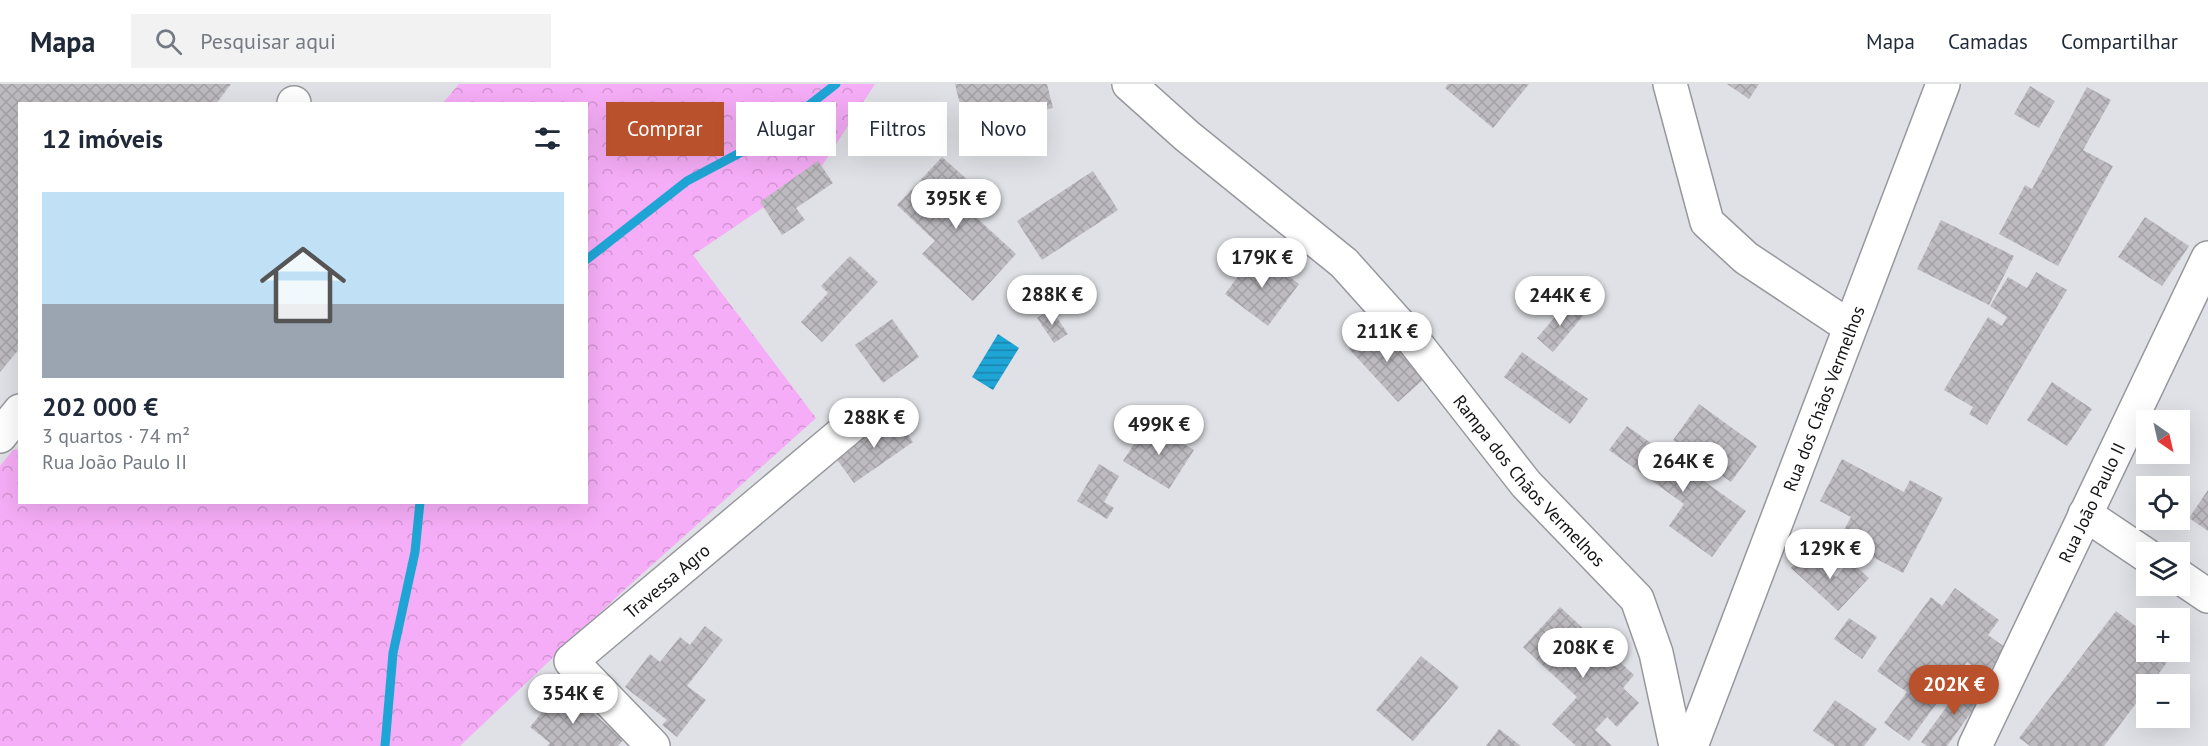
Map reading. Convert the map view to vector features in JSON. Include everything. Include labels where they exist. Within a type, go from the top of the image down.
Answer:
[{"type":"street","name":"Rampa dos Chãos Vermelhos","points":[[1129,84],[1187,136],[1344,263],[1414,341],[1526,484],[1637,598],[1656,653],[1676,746]]},
{"type":"street","points":[[1670,84],[1707,222],[1746,258],[1850,327]]},
{"type":"street","name":"Rua dos Chãos Vermelhos","points":[[1691,746],[1943,84]]},
{"type":"street","name":"Rua João Paulo II","points":[[1974,746],[2208,258]]},
{"type":"street","points":[[0,436],[18,414]]},
{"type":"street","name":"Travessa Agro","points":[[653,746],[571,661],[852,424]]},
{"type":"street","points":[[2085,514],[2136,548]]},
{"type":"street","points":[[2190,584],[2208,596]]},
{"type":"green space","points":[[459,84],[875,84],[863,102],[848,102],[848,126],[836,144],[836,102],[736,102],[736,156],[828,156],[820,169],[693,255],[816,418],[623,591],[460,746],[0,746],[0,466],[13,450],[18,449],[18,504],[588,504],[588,102],[444,102]]},
{"type":"water","points":[[998,334],[1019,348],[993,390],[972,377]]},
{"type":"building","points":[[0,84],[231,84],[218,102],[18,102],[18,350],[0,372]]},
{"type":"building","points":[[955,84],[1047,84],[1053,108],[1047,109],[1047,102],[959,102]]},
{"type":"building","points":[[1448,84],[1529,84],[1493,128],[1445,88]]},
{"type":"building","points":[[1727,84],[1759,84],[1749,99]]},
{"type":"building","points":[[2030,86],[2055,101],[2039,128],[2014,114]]},
{"type":"building","points":[[2087,87],[2111,100],[2083,150],[2113,166],[2058,266],[1999,234],[2025,185],[2032,189]]},
{"type":"building","points":[[942,157],[979,190],[964,206],[1016,254],[973,301],[922,254],[935,241],[897,205]]},
{"type":"building","points":[[818,161],[833,183],[796,208],[805,220],[782,235],[760,202]]},
{"type":"building","points":[[1093,171],[1118,210],[1042,260],[1017,221]]},
{"type":"building","points":[[2145,217],[2189,246],[2162,286],[2118,257]]},
{"type":"building","points":[[1941,220],[2014,256],[1989,305],[1917,269]]},
{"type":"building","points":[[1256,252],[1299,284],[1268,326],[1225,294]]},
{"type":"building","points":[[850,256],[878,282],[822,342],[801,322],[828,293],[821,286]]},
{"type":"building","points":[[2036,272],[2067,290],[1987,425],[1969,414],[1973,407],[1944,390],[1988,317],[2002,326],[2007,317],[1990,306],[2008,277],[2027,288]]},
{"type":"building","points":[[1567,303],[1583,316],[1553,352],[1537,338]]},
{"type":"building","points":[[1051,309],[1068,334],[1054,343],[1037,318]]},
{"type":"building","points":[[892,319],[919,357],[883,383],[855,345]]},
{"type":"building","points":[[1377,324],[1425,378],[1398,402],[1349,349]]},
{"type":"building","points":[[1522,352],[1588,399],[1570,424],[1504,377]]},
{"type":"building","points":[[2052,382],[2092,409],[2067,446],[2027,420]]},
{"type":"building","points":[[1699,404],[1757,446],[1731,482],[1673,440]]},
{"type":"building","points":[[894,415],[913,442],[854,483],[835,457]]},
{"type":"building","points":[[1148,422],[1194,450],[1169,489],[1123,461]]},
{"type":"building","points":[[1627,426],[1746,511],[1712,557],[1669,526],[1684,504],[1609,450]]},
{"type":"building","points":[[1842,459],[1904,492],[1910,480],[1943,498],[1903,573],[1839,539],[1851,517],[1820,501]]},
{"type":"building","points":[[1099,464],[1119,476],[1104,502],[1114,508],[1107,519],[1077,501]]},
{"type":"building","points":[[2208,490],[2208,531],[2190,517]]},
{"type":"building","points":[[1807,551],[1836,577],[1850,561],[1869,578],[1838,611],[1791,568]]},
{"type":"building","points":[[1955,588],[1999,620],[1988,635],[2006,648],[1986,676],[1967,662],[1909,741],[1884,723],[1907,692],[1877,671],[1931,597],[1942,606]]},
{"type":"building","points":[[1560,607],[1634,675],[1623,688],[1639,703],[1617,727],[1607,717],[1595,730],[1612,746],[1576,746],[1552,724],[1577,697],[1523,647]]},
{"type":"building","points":[[2116,611],[2136,626],[2136,662],[2167,662],[2158,674],[2136,674],[2136,703],[2104,746],[2030,746],[2019,738]]},
{"type":"building","points":[[1849,618],[1877,637],[1862,659],[1834,639]]},
{"type":"building","points":[[705,626],[723,640],[687,686],[706,700],[677,737],[662,725],[667,720],[625,687],[650,654],[660,662],[680,637],[690,645]]},
{"type":"building","points":[[1421,656],[1459,687],[1413,741],[1376,710]]},
{"type":"building","points":[[1966,680],[1985,693],[1947,746],[1927,746],[1921,742]]},
{"type":"building","points":[[562,688],[624,739],[618,746],[547,746],[550,743],[530,727]]},
{"type":"building","points":[[1835,700],[1877,729],[1864,746],[1835,746],[1813,731]]},
{"type":"building","points":[[1499,729],[1521,746],[1486,746]]},
{"type":"waterway","points":[[588,258],[687,181],[766,139],[836,84]]},
{"type":"waterway","points":[[385,746],[393,653],[415,552],[420,504]]}]
